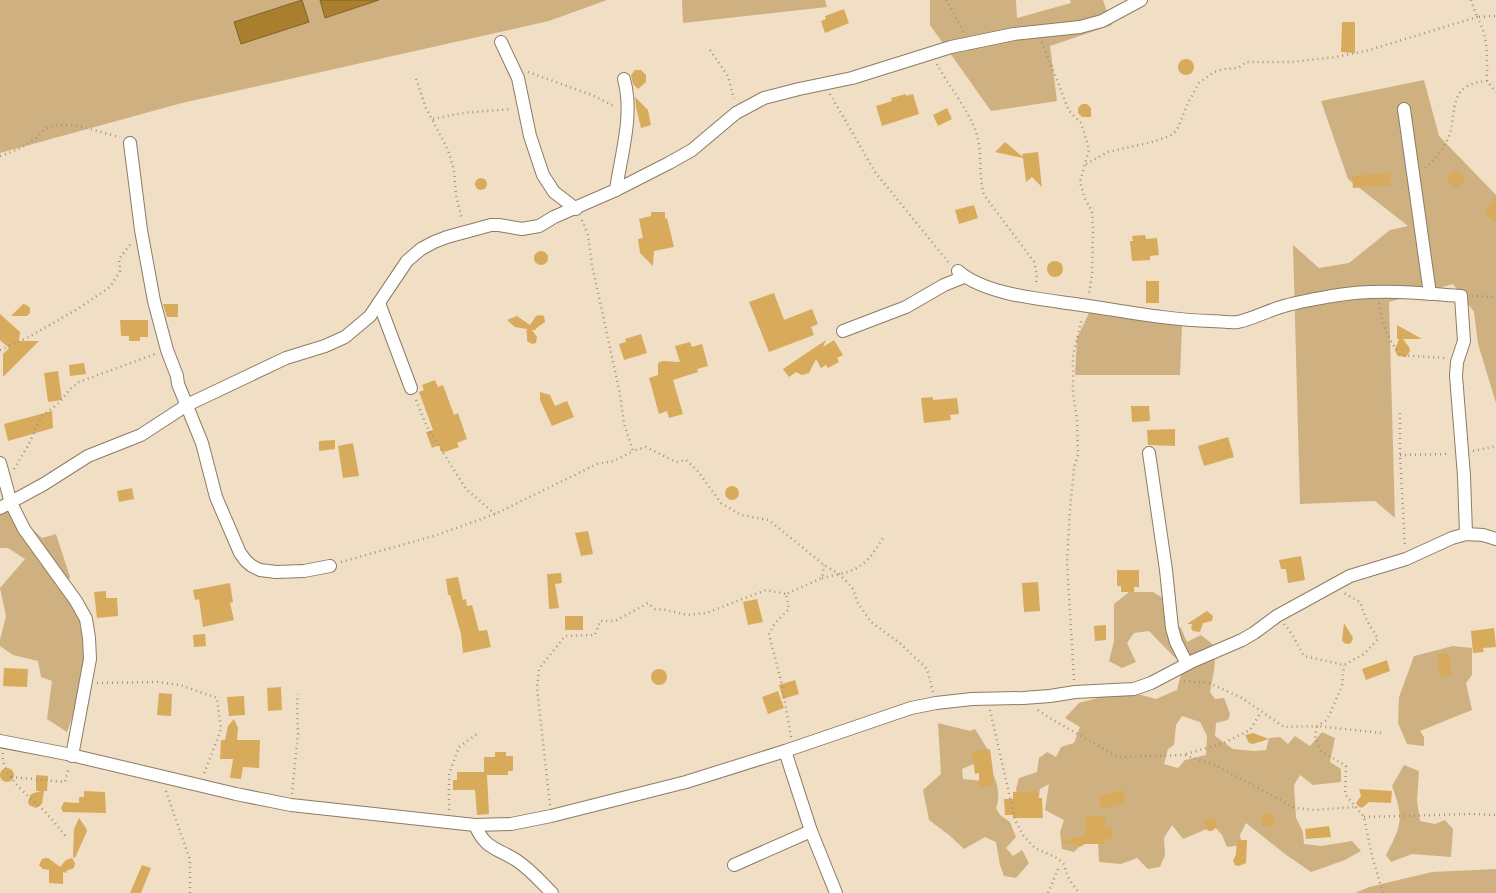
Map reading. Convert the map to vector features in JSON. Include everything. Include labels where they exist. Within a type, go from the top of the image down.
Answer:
[{"type":"street","points":[[5,505],[44,484],[88,456],[109,446],[141,435],[187,405],[278,361],[345,338],[370,316],[407,261],[414,254],[434,242],[491,225],[499,224],[522,230],[539,226],[554,217],[576,209],[651,173],[692,150],[736,113],[764,98],[799,88],[825,84],[873,72],[930,52],[969,42],[1080,27],[1102,21],[1141,0]]},
{"type":"street","points":[[501,42],[521,89],[524,114],[540,167],[554,192],[576,209]]},
{"type":"street","points":[[616,190],[628,112],[627,89],[624,79]]},
{"type":"street","points":[[1404,109],[1430,294]]},
{"type":"street","points":[[130,143],[141,230],[154,301],[178,384],[206,456],[216,497],[240,553],[246,561],[260,570],[276,572],[304,571],[330,566]]},
{"type":"street","points":[[554,192],[554,217]]},
{"type":"street","points":[[843,331],[906,307],[961,274],[987,287],[1062,304],[1086,305],[1173,319],[1238,322],[1282,307],[1334,295],[1377,292],[1461,296],[1464,341],[1457,362],[1456,392],[1466,534]]},
{"type":"street","points":[[379,303],[411,388]]},
{"type":"street","points":[[1149,453],[1166,570],[1170,620],[1176,642],[1187,664]]},
{"type":"street","points":[[0,463],[5,483],[5,505],[76,601],[86,619],[90,659],[72,756]]},
{"type":"street","points":[[2,741],[291,805],[474,826],[511,824],[551,816],[686,782],[789,750],[895,713],[936,703],[1134,689],[1254,633],[1277,616],[1350,576],[1406,559],[1452,538],[1466,534],[1483,535],[1496,539]]},
{"type":"street","points":[[789,750],[811,831],[836,893]]},
{"type":"street","points":[[474,826],[480,838],[494,849],[516,860],[552,893]]},
{"type":"street","points":[[734,864],[811,831]]},
{"type":"path","points":[[946,0],[969,42]]},
{"type":"path","points":[[1471,0],[1477,18],[1484,28],[1487,42],[1486,81],[1496,92]]},
{"type":"path","points":[[1086,164],[1108,152],[1170,136],[1177,130],[1199,83],[1214,72],[1238,68],[1246,62],[1291,62],[1336,57],[1366,51],[1477,18],[1496,16]]},
{"type":"path","points":[[1038,32],[1069,111],[1081,123],[1089,149],[1080,182],[1085,199],[1092,211],[1092,274],[1073,355],[1073,393],[1077,420],[1078,455],[1074,468],[1070,509],[1068,563],[1075,692]]},
{"type":"path","points":[[710,50],[728,76],[734,93],[736,113]]},
{"type":"path","points":[[930,52],[976,132],[981,184],[984,195],[1034,262],[1037,274],[1035,298]]},
{"type":"path","points":[[511,64],[521,70],[592,95],[628,112]]},
{"type":"path","points":[[416,79],[426,108],[448,150],[454,170],[456,196],[466,232]]},
{"type":"path","points":[[1414,178],[1438,155],[1448,138],[1454,117],[1455,98],[1462,90],[1475,82],[1486,81]]},
{"type":"path","points":[[825,84],[875,172],[947,261],[961,274]]},
{"type":"path","points":[[433,119],[462,113],[511,108],[524,114]]},
{"type":"path","points":[[0,156],[15,152],[48,128],[64,125],[84,127],[122,138],[130,143]]},
{"type":"path","points":[[576,209],[588,235],[592,265],[620,394],[624,424],[633,451]]},
{"type":"path","points":[[0,350],[29,337],[79,308],[110,286],[120,271],[120,259],[141,230]]},
{"type":"path","points":[[1377,292],[1383,327],[1400,355],[1452,358],[1457,362]]},
{"type":"path","points":[[1461,296],[1496,297]]},
{"type":"path","points":[[5,483],[29,444],[41,417],[60,402],[78,382],[168,350]]},
{"type":"path","points":[[411,388],[426,427],[466,489],[495,514]]},
{"type":"path","points":[[1400,413],[1400,455],[1406,559]]},
{"type":"path","points":[[330,566],[436,535],[495,514],[597,464],[614,461],[646,446],[676,462],[686,460],[698,470],[721,503],[741,515],[769,520],[824,565],[839,574],[852,587],[858,603],[870,622],[902,644],[928,669],[936,703]]},
{"type":"path","points":[[1400,455],[1461,453],[1496,446]]},
{"type":"path","points":[[551,816],[537,688],[539,669],[565,636],[595,634],[600,621],[615,621],[648,603],[655,610],[667,610],[688,615],[706,613],[766,590],[786,594],[822,578],[860,566],[873,553],[883,538]]},
{"type":"path","points":[[822,578],[824,565]]},
{"type":"path","points":[[1277,616],[1290,631],[1304,656],[1344,665],[1364,654],[1378,639],[1360,602],[1331,585]]},
{"type":"path","points":[[786,594],[789,609],[774,624],[768,634],[782,685],[789,750]]},
{"type":"path","points":[[1344,665],[1342,686],[1327,720],[1317,726],[1315,738],[1321,751],[1346,766],[1345,794],[1364,817],[1372,856],[1383,893]]},
{"type":"path","points":[[1160,678],[1209,683],[1242,698],[1284,728],[1317,726],[1381,733]]},
{"type":"path","points":[[85,683],[123,684],[158,682],[180,685],[217,698],[221,728],[200,784]]},
{"type":"path","points":[[291,805],[298,734],[298,694]]},
{"type":"path","points":[[1023,698],[1048,718],[1118,757],[1185,755],[1224,742],[1250,730],[1262,712]]},
{"type":"path","points":[[988,699],[1015,820],[1023,835],[1036,848],[1057,858],[1078,893]]},
{"type":"path","points":[[449,822],[449,774],[459,747],[477,734]]},
{"type":"path","points":[[2,741],[2,759],[10,777],[50,817],[67,838]]},
{"type":"path","points":[[1185,755],[1215,765],[1295,808],[1315,810],[1355,807]]},
{"type":"path","points":[[10,777],[65,782],[72,756]]},
{"type":"path","points":[[159,775],[170,799],[190,860],[190,893]]},
{"type":"path","points":[[1364,817],[1496,815]]},
{"type":"path","points":[[1048,893],[1058,869]]},
{"type":"shaded area","points":[[0,0],[607,0],[549,21],[182,103],[0,153]]},
{"type":"shaded area","points":[[302,0],[309,22],[241,44],[234,22]]},
{"type":"shaded area","points":[[320,0],[379,0],[325,18]]},
{"type":"shaded area","points":[[682,0],[825,0],[827,7],[683,23]]},
{"type":"shaded area","points":[[930,0],[1016,0],[1017,18],[1071,3],[1070,0],[1103,0],[1112,25],[1050,46],[1057,101],[991,111],[930,25]]},
{"type":"shaded area","points":[[1424,80],[1439,136],[1496,195],[1496,403],[1478,344],[1474,312],[1453,284],[1389,302],[1395,518],[1375,501],[1300,504],[1293,245],[1319,268],[1349,263],[1390,230],[1408,226],[1348,179],[1321,101]]},
{"type":"shaded area","points":[[1090,311],[1182,325],[1180,375],[1075,375],[1077,338]]},
{"type":"shaded area","points":[[7,506],[42,538],[56,534],[70,577],[64,592],[84,626],[84,657],[77,704],[67,732],[47,719],[52,681],[41,677],[38,661],[13,655],[0,646],[6,616],[0,588],[25,559],[8,548],[0,548],[0,509]]},
{"type":"shaded area","points":[[1129,592],[1153,592],[1166,600],[1166,618],[1181,628],[1187,642],[1201,635],[1216,647],[1210,692],[1215,699],[1224,698],[1230,714],[1228,720],[1216,723],[1215,736],[1233,749],[1266,750],[1269,738],[1280,737],[1288,744],[1295,736],[1310,746],[1322,732],[1335,738],[1330,762],[1341,769],[1341,782],[1313,785],[1300,775],[1294,785],[1296,818],[1303,832],[1304,844],[1321,846],[1352,841],[1361,851],[1345,860],[1311,872],[1246,823],[1240,835],[1242,845],[1227,847],[1222,835],[1214,826],[1183,839],[1172,825],[1164,838],[1165,855],[1160,867],[1148,869],[1137,858],[1121,864],[1099,862],[1098,840],[1086,840],[1074,852],[1062,849],[1060,832],[1064,820],[1045,810],[1049,784],[1040,789],[1038,803],[1019,805],[1016,789],[1019,778],[1037,772],[1039,758],[1047,752],[1056,757],[1061,747],[1074,743],[1080,727],[1065,718],[1079,703],[1113,694],[1130,692],[1156,699],[1177,690],[1183,666],[1149,631],[1134,633],[1127,643],[1136,662],[1122,668],[1109,661],[1114,641],[1114,604]],"holes":[[[1182,716],[1200,722],[1207,736],[1206,755],[1185,760],[1178,768],[1164,764],[1168,749],[1174,745],[1176,725]]]},
{"type":"shaded area","points":[[1453,646],[1472,648],[1472,675],[1466,683],[1472,710],[1420,731],[1424,737],[1424,746],[1407,744],[1398,723],[1399,697],[1414,656]]},
{"type":"shaded area","points":[[938,723],[970,731],[975,729],[988,750],[981,761],[962,769],[963,779],[985,781],[989,764],[998,791],[996,808],[1000,815],[1010,822],[1016,837],[1006,848],[1013,856],[1022,850],[1029,863],[1016,878],[1004,876],[996,842],[985,837],[964,849],[929,820],[923,790],[941,774]]},
{"type":"shaded area","points":[[1404,765],[1419,771],[1417,801],[1420,821],[1435,824],[1445,820],[1453,829],[1451,857],[1412,854],[1391,862],[1386,855],[1400,821],[1400,814],[1392,786]]},
{"type":"shaded area","points":[[1496,869],[1496,893],[1355,893],[1369,887],[1432,872]]},
{"type":"building","points":[[844,9],[849,23],[825,33],[821,21],[826,19],[825,16]]},
{"type":"building","points":[[1342,22],[1355,22],[1355,53],[1341,52]]},
{"type":"building","points":[[1186,59],[1194,67],[1186,75],[1178,67]]},
{"type":"building","points":[[635,70],[641,70],[646,75],[646,82],[638,89],[633,84],[631,75]]},
{"type":"building","points":[[906,94],[906,96],[913,94],[919,114],[882,126],[876,106],[892,101],[891,98]]},
{"type":"building","points":[[635,97],[648,110],[651,125],[641,128]]},
{"type":"building","points":[[1082,104],[1087,104],[1091,108],[1091,117],[1082,117],[1078,113],[1078,108]]},
{"type":"building","points":[[947,108],[952,119],[938,126],[933,115]]},
{"type":"building","points":[[1005,142],[1023,157],[1022,154],[1038,152],[1042,187],[1032,177],[1026,182],[1023,158],[995,152]]},
{"type":"building","points":[[1456,171],[1464,179],[1456,187],[1448,179]]},
{"type":"building","points":[[1390,173],[1391,185],[1353,188],[1352,176]]},
{"type":"building","points":[[483,178],[486,179],[486,189],[479,190],[476,189],[475,182],[476,179]]},
{"type":"building","points":[[1496,195],[1496,222],[1484,214]]},
{"type":"building","points":[[974,205],[978,218],[959,224],[955,210]]},
{"type":"building","points":[[651,212],[665,212],[665,219],[667,218],[674,247],[654,251],[653,266],[640,253],[638,239],[643,238],[639,219],[651,216]]},
{"type":"building","points":[[1145,235],[1146,239],[1157,238],[1159,255],[1150,256],[1150,260],[1132,261],[1130,241],[1133,241],[1132,236]]},
{"type":"building","points":[[541,251],[546,253],[548,258],[546,263],[541,265],[536,263],[534,258],[536,253]]},
{"type":"building","points":[[1052,261],[1058,261],[1063,266],[1061,275],[1052,277],[1047,272],[1047,266]]},
{"type":"building","points":[[1146,281],[1159,281],[1159,303],[1146,303]]},
{"type":"building","points":[[774,293],[784,320],[812,309],[818,324],[811,327],[814,335],[769,352],[749,302]]},
{"type":"building","points":[[23,304],[30,308],[30,313],[27,316],[11,316]]},
{"type":"building","points":[[163,304],[178,304],[178,317],[167,317]]},
{"type":"building","points":[[0,314],[20,332],[19,341],[39,341],[3,377],[3,354],[9,348],[0,340]]},
{"type":"building","points":[[517,316],[530,325],[536,316],[544,316],[545,322],[535,329],[537,330],[532,330],[537,337],[536,343],[532,344],[527,341],[527,329],[515,327],[507,320]]},
{"type":"building","points":[[120,320],[148,320],[148,337],[140,337],[140,341],[129,341],[129,336],[121,336]]},
{"type":"building","points":[[1397,325],[1422,339],[1403,339],[1410,351],[1406,357],[1398,356],[1396,353],[1395,349],[1399,339],[1397,339]]},
{"type":"building","points":[[641,334],[647,353],[624,360],[619,344],[626,342],[625,339]]},
{"type":"building","points":[[826,340],[823,347],[834,340],[843,355],[837,358],[839,362],[828,368],[826,365],[821,368],[816,359],[809,373],[802,375],[796,372],[789,377],[783,369]]},
{"type":"building","points":[[690,342],[692,347],[702,344],[708,366],[697,369],[698,372],[673,380],[683,414],[669,418],[667,411],[659,414],[649,378],[658,375],[658,363],[662,361],[680,362],[675,346]]},
{"type":"building","points":[[84,363],[86,374],[70,376],[69,365]]},
{"type":"building","points":[[58,371],[62,400],[48,402],[44,373]]},
{"type":"building","points":[[435,380],[438,387],[443,385],[454,415],[458,413],[467,439],[457,443],[459,447],[442,453],[439,445],[432,448],[426,432],[433,430],[419,392],[424,390],[422,385]]},
{"type":"building","points":[[540,392],[550,395],[555,406],[567,401],[574,417],[552,426],[540,400]]},
{"type":"building","points":[[933,397],[933,400],[957,398],[959,414],[950,415],[951,420],[924,423],[921,398]]},
{"type":"building","points":[[1131,406],[1149,406],[1150,421],[1132,422]]},
{"type":"building","points":[[52,411],[53,428],[8,441],[4,424]]},
{"type":"building","points":[[1175,429],[1175,446],[1148,445],[1147,430]]},
{"type":"building","points":[[1228,437],[1234,457],[1204,466],[1198,446]]},
{"type":"building","points":[[335,440],[335,449],[319,451],[319,441]]},
{"type":"building","points":[[353,443],[359,476],[343,478],[338,446]]},
{"type":"building","points":[[732,486],[737,488],[739,493],[737,498],[732,500],[727,498],[725,493],[727,488]]},
{"type":"building","points":[[132,488],[134,499],[119,502],[117,491]]},
{"type":"building","points":[[588,531],[593,554],[581,556],[575,533]]},
{"type":"building","points":[[1301,556],[1305,580],[1288,583],[1286,569],[1281,569],[1279,560]]},
{"type":"building","points":[[1117,570],[1139,570],[1139,587],[1134,587],[1134,592],[1121,592],[1121,586],[1117,586]]},
{"type":"building","points":[[561,573],[562,583],[555,584],[559,608],[549,609],[547,574]]},
{"type":"building","points":[[458,577],[463,600],[466,599],[467,606],[472,605],[479,631],[487,630],[491,647],[463,653],[461,634],[450,595],[448,595],[446,579]]},
{"type":"building","points":[[1038,582],[1040,611],[1024,612],[1022,583]]},
{"type":"building","points":[[230,583],[233,602],[230,603],[234,620],[203,627],[199,599],[195,600],[193,590]]},
{"type":"building","points":[[106,591],[106,598],[117,598],[118,616],[97,618],[94,592]]},
{"type":"building","points":[[757,599],[763,622],[748,625],[743,602]]},
{"type":"building","points":[[1207,611],[1213,616],[1212,621],[1203,623],[1200,632],[1193,631],[1191,628],[1192,624],[1187,624]]},
{"type":"building","points":[[565,616],[583,616],[583,630],[565,630]]},
{"type":"building","points":[[1344,623],[1353,638],[1351,643],[1348,644],[1342,640]]},
{"type":"building","points":[[1106,625],[1106,640],[1095,641],[1094,626]]},
{"type":"building","points":[[1494,628],[1496,647],[1483,648],[1484,652],[1473,653],[1471,631]]},
{"type":"building","points":[[205,634],[206,646],[194,647],[193,635]]},
{"type":"building","points":[[1449,653],[1452,675],[1440,677],[1437,654]]},
{"type":"building","points":[[1387,660],[1390,671],[1366,680],[1362,669]]},
{"type":"building","points":[[4,668],[28,669],[27,687],[3,686]]},
{"type":"building","points":[[659,669],[667,677],[659,685],[651,677]]},
{"type":"building","points":[[795,680],[799,694],[783,699],[779,685]]},
{"type":"building","points":[[281,687],[282,710],[268,711],[267,688]]},
{"type":"building","points":[[778,691],[784,708],[768,714],[762,697]]},
{"type":"building","points":[[159,693],[172,694],[171,716],[157,715]]},
{"type":"building","points":[[244,696],[245,715],[229,716],[227,697]]},
{"type":"building","points":[[234,719],[238,728],[237,740],[260,740],[259,768],[243,767],[241,779],[230,778],[233,759],[220,759],[221,740],[225,740],[228,726]]},
{"type":"building","points":[[1253,733],[1269,739],[1253,744],[1249,743],[1245,735]]},
{"type":"building","points":[[990,749],[993,786],[979,787],[979,773],[975,774],[972,752]]},
{"type":"building","points":[[495,752],[506,752],[506,756],[513,756],[513,771],[508,771],[508,775],[487,775],[489,814],[477,815],[475,790],[453,790],[453,780],[457,780],[457,772],[484,772],[484,757],[495,757]]},
{"type":"building","points":[[7,768],[12,770],[14,775],[12,780],[7,782],[2,780],[0,775],[2,770]]},
{"type":"building","points":[[36,775],[48,776],[47,791],[44,791],[42,804],[36,808],[29,805],[28,801],[31,794],[41,791],[36,791]]},
{"type":"building","points":[[1359,789],[1392,791],[1391,803],[1369,802],[1362,808],[1356,803],[1361,796]]},
{"type":"building","points":[[1123,790],[1126,802],[1102,809],[1098,796]]},
{"type":"building","points":[[84,791],[105,792],[106,813],[63,812],[61,808],[64,802],[79,803],[79,797],[84,797]]},
{"type":"building","points":[[1038,791],[1038,798],[1042,798],[1043,818],[1013,818],[1013,815],[1005,815],[1004,799],[1013,799],[1013,792]]},
{"type":"building","points":[[1268,813],[1273,815],[1275,820],[1273,825],[1268,827],[1263,825],[1261,820],[1263,815]]},
{"type":"building","points":[[1086,816],[1105,816],[1105,827],[1112,827],[1112,839],[1105,839],[1105,844],[1085,844],[1080,847],[1075,844],[1063,844],[1062,842],[1085,835]]},
{"type":"building","points":[[1214,816],[1217,827],[1212,831],[1208,831],[1204,822]]},
{"type":"building","points":[[79,818],[87,831],[75,858],[73,857],[74,829]]},
{"type":"building","points":[[1329,826],[1331,837],[1306,839],[1305,829]]},
{"type":"building","points":[[1237,840],[1247,840],[1246,863],[1239,866],[1235,865],[1233,861],[1236,854]]},
{"type":"building","points":[[48,858],[60,867],[66,860],[72,858],[75,863],[74,868],[66,871],[67,873],[63,872],[63,884],[49,883],[49,870],[43,869],[39,865],[42,859]]},
{"type":"building","points":[[142,865],[151,868],[141,893],[130,893]]}]
